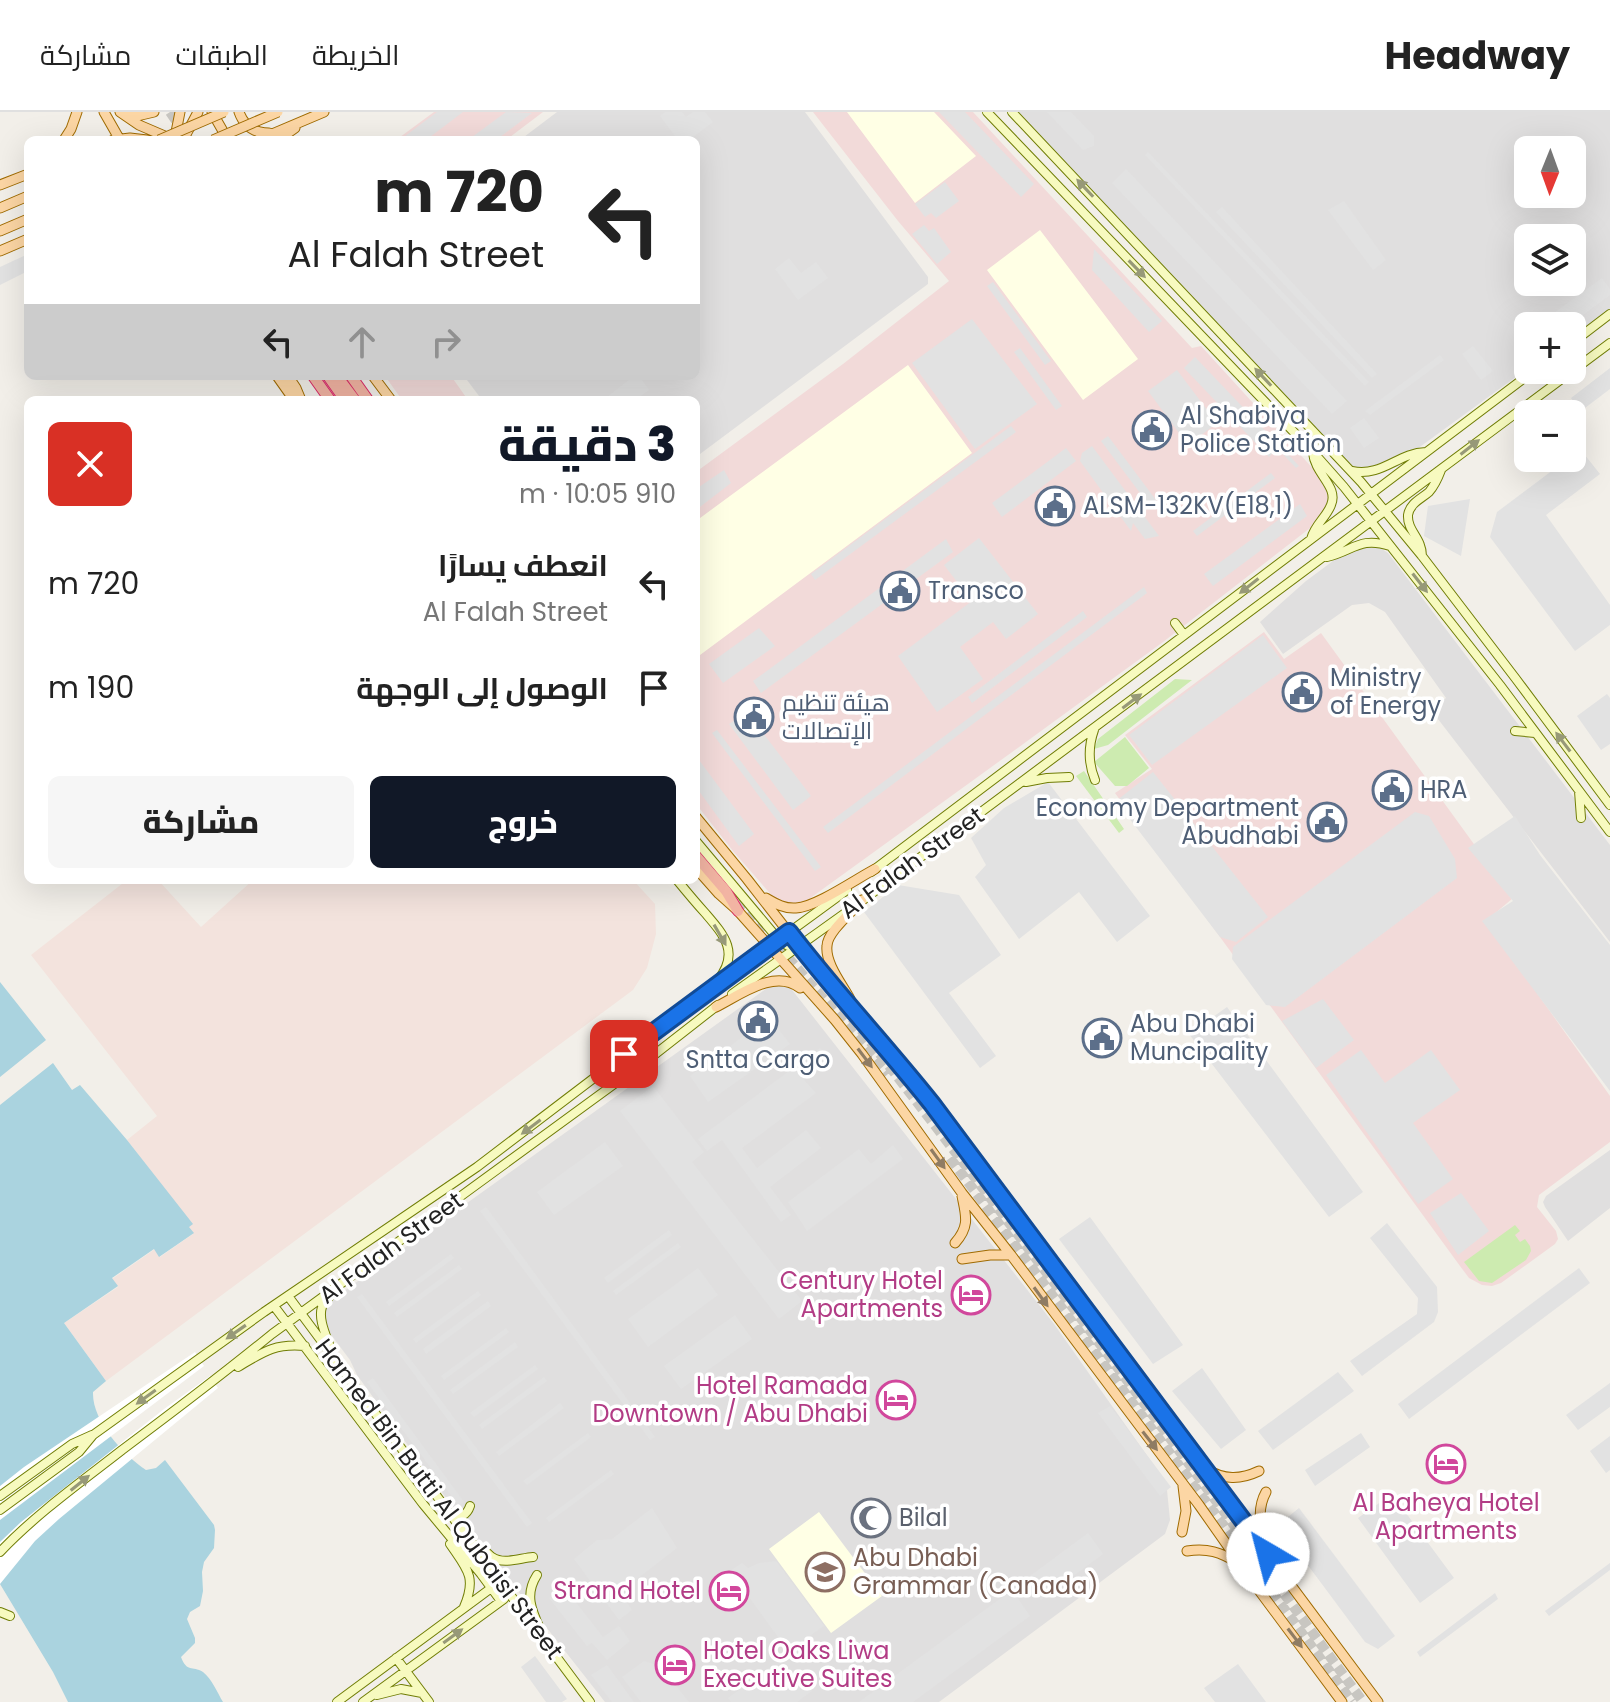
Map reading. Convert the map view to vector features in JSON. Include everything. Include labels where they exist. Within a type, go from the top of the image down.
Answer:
[{"type":"highway","points":[[700,861],[726,891],[738,911]]},
{"type":"main road","points":[[67,136],[77,112]]},
{"type":"main road","points":[[104,112],[116,136]]},
{"type":"main road","points":[[122,112],[137,116],[154,112]]},
{"type":"main road","points":[[122,112],[139,125],[165,136]]},
{"type":"main road","points":[[175,136],[180,112]]},
{"type":"main road","points":[[185,136],[198,112]]},
{"type":"main road","points":[[212,112],[226,136]]},
{"type":"main road","points":[[168,136],[224,112]]},
{"type":"main road","points":[[239,112],[245,124],[253,130],[272,136]]},
{"type":"main road","points":[[222,136],[278,112]]},
{"type":"main road","points":[[277,136],[324,112]]},
{"type":"main road","points":[[987,112],[1313,452],[1358,504],[1610,832]]},
{"type":"main road","points":[[1012,112],[1371,494],[1422,556],[1610,805]]},
{"type":"main road","points":[[4,184],[24,173]]},
{"type":"main road","points":[[0,208],[24,198]]},
{"type":"main road","points":[[0,231],[24,221]]},
{"type":"main road","points":[[0,251],[24,241]]},
{"type":"main road","points":[[1586,332],[1610,314]]},
{"type":"main road","name":"Al Falah Street","points":[[214,1382],[287,1324],[1094,729],[1610,343]]},
{"type":"main road","name":"Al Falah Street","points":[[93,1435],[477,1167],[1517,384]]},
{"type":"main road","points":[[1311,539],[1333,498],[1330,485],[1315,464],[1313,452]]},
{"type":"main road","points":[[1351,471],[1374,472],[1407,455],[1427,452]]},
{"type":"main road","points":[[1422,556],[1421,544],[1410,527],[1408,513],[1412,505],[1435,485],[1441,470]]},
{"type":"main road","points":[[1322,558],[1364,543],[1391,546]]},
{"type":"main road","points":[[1175,623],[1184,635]]},
{"type":"main road","points":[[1094,729],[1089,753],[1095,780]]},
{"type":"main road","points":[[1515,731],[1535,733]]},
{"type":"main road","points":[[1017,785],[1037,779],[1069,777]]},
{"type":"main road","points":[[1579,790],[1581,818]]},
{"type":"main road","points":[[700,822],[932,1104],[1378,1702]]},
{"type":"main road","points":[[700,846],[779,940],[788,946],[800,946]]},
{"type":"main road","points":[[760,894],[776,905],[800,908],[875,869]]},
{"type":"main road","points":[[700,873],[835,1020],[1342,1702]]},
{"type":"main road","points":[[680,884],[722,933],[727,945],[725,970],[703,995]]},
{"type":"main road","points":[[857,1012],[833,967],[826,946],[830,936],[862,900]]},
{"type":"main road","points":[[716,1007],[757,986],[785,979],[797,985],[835,1020]]},
{"type":"main road","points":[[955,1243],[966,1224],[962,1193]]},
{"type":"main road","points":[[383,1255],[389,1263]]},
{"type":"main road","points":[[962,1259],[1011,1255]]},
{"type":"main road","points":[[333,1291],[321,1312],[333,1355]]},
{"type":"main road","name":"Hamed Bin Butti Al Qubaisi Street","points":[[288,1296],[590,1702]]},
{"type":"main road","name":"Hamed Bin Butti Al Qubaisi Street","points":[[274,1306],[423,1504],[501,1601]]},
{"type":"main road","points":[[0,1552],[91,1474],[214,1382],[269,1349],[283,1345],[305,1346]]},
{"type":"main road","points":[[0,1496],[77,1441],[93,1435]]},
{"type":"main road","points":[[0,1510],[75,1455],[93,1435]]},
{"type":"main road","points":[[1202,1467],[1227,1478],[1243,1477],[1259,1471]]},
{"type":"main road","points":[[1182,1483],[1186,1511],[1182,1532]]},
{"type":"main road","points":[[1266,1492],[1260,1512],[1268,1554]]},
{"type":"main road","points":[[423,1504],[467,1571],[471,1582],[464,1608]]},
{"type":"main road","points":[[451,1515],[458,1517],[470,1506]]},
{"type":"main road","points":[[474,1545],[496,1560],[533,1557]]},
{"type":"main road","points":[[1187,1551],[1216,1551],[1241,1565]]},
{"type":"main road","points":[[537,1575],[531,1585],[529,1602],[546,1643]]},
{"type":"main road","points":[[337,1702],[500,1581]]},
{"type":"main road","points":[[366,1700],[509,1595]]},
{"type":"main road","points":[[0,1612],[10,1616]]},
{"type":"main road","points":[[396,1658],[429,1702]]},
{"type":"main road","points":[[366,1700],[401,1689],[422,1693]]},
{"type":"shaded area","points":[[434,112],[543,112],[511,136],[401,136]]},
{"type":"shaded area","points":[[437,112],[463,112],[431,136],[405,136]]},
{"type":"shaded area","points":[[506,112],[532,113],[501,136],[473,136]]},
{"type":"shaded area","points":[[557,112],[805,112],[928,277],[928,284],[700,454],[700,396],[479,396],[467,380],[700,380],[700,136],[525,136]]},
{"type":"shaded area","points":[[665,112],[682,112],[686,117],[693,112],[705,112],[713,122],[694,136],[675,136],[660,116]]},
{"type":"shaded area","points":[[813,112],[973,112],[1192,348],[1201,346],[1317,473],[1329,492],[1328,502],[1323,518],[1163,642],[809,899],[797,903],[783,902],[774,898],[700,809],[700,469],[949,281]]},
{"type":"shaded area","points":[[847,112],[934,112],[976,156],[915,203]]},
{"type":"shaded area","points":[[939,112],[965,112],[1034,184],[1021,197]]},
{"type":"shaded area","points":[[1018,112],[1610,112],[1610,309],[1586,327],[1586,312],[1514,312],[1514,378],[1417,449],[1399,466],[1385,470],[1356,470]]},
{"type":"shaded area","points":[[1047,112],[1071,112],[1094,136],[1094,146],[1083,150]]},
{"type":"shaded area","points":[[1148,152],[1369,382],[1365,386],[1145,155]]},
{"type":"shaded area","points":[[1126,169],[1347,401],[1332,414],[1112,183]]},
{"type":"shaded area","points":[[945,182],[959,201],[936,218],[931,213],[925,217],[915,204]]},
{"type":"shaded area","points":[[1344,201],[1386,260],[1373,270],[1328,210]]},
{"type":"shaded area","points":[[1222,207],[1377,374],[1372,378],[1216,212]]},
{"type":"shaded area","points":[[924,225],[929,231],[934,228],[951,252],[937,264],[912,234]]},
{"type":"shaded area","points":[[1040,230],[1138,359],[1083,400],[987,270]]},
{"type":"shaded area","points":[[1094,249],[1162,321],[1149,332],[1092,270]]},
{"type":"shaded area","points":[[24,256],[24,273],[0,285],[0,267]]},
{"type":"shaded area","points":[[789,258],[801,273],[816,262],[828,278],[798,300],[775,269]]},
{"type":"shaded area","points":[[1602,278],[1610,289],[1610,295],[1586,313],[1555,312],[1577,296],[1586,296],[1586,290]]},
{"type":"shaded area","points":[[993,282],[1051,361],[1045,365],[987,286]]},
{"type":"shaded area","points":[[972,319],[1037,404],[975,449],[912,363]]},
{"type":"shaded area","points":[[1473,346],[1493,371],[1481,380],[1462,354]]},
{"type":"shaded area","points":[[1020,348],[1062,406],[1056,410],[1014,352]]},
{"type":"shaded area","points":[[1440,355],[1444,360],[1370,415],[1365,411]]},
{"type":"shaded area","points":[[1195,357],[1299,466],[1296,468],[1277,448],[1269,457],[1184,368]]},
{"type":"shaded area","points":[[908,365],[972,453],[700,655],[700,518]]},
{"type":"shaded area","points":[[1610,368],[1610,389],[1586,407],[1586,400],[1571,398]]},
{"type":"shaded area","points":[[1177,370],[1217,423],[1188,445],[1148,391]]},
{"type":"shaded area","points":[[388,380],[454,380],[465,396],[399,396]]},
{"type":"shaded area","points":[[629,380],[642,380],[649,390],[641,396],[608,396]]},
{"type":"shaded area","points":[[1364,418],[1379,438],[1364,448],[1350,428]]},
{"type":"shaded area","points":[[1011,426],[1016,432],[815,580],[811,574]]},
{"type":"shaded area","points":[[1108,436],[1159,504],[1152,509],[1101,441]]},
{"type":"shaded area","points":[[1092,446],[1159,536],[1145,539],[1133,523],[1131,531],[1080,461],[1082,453]]},
{"type":"shaded area","points":[[1066,448],[1076,461],[1002,517],[992,503]]},
{"type":"shaded area","points":[[1586,456],[1600,474],[1546,515],[1610,605],[1610,625],[1575,651],[1490,537],[1497,512],[1550,472],[1586,472]]},
{"type":"shaded area","points":[[724,470],[731,483],[700,507],[700,486]]},
{"type":"shaded area","points":[[1271,473],[1275,478],[1197,536],[1193,531]]},
{"type":"shaded area","points":[[1470,499],[1461,556],[1424,536],[1428,506]]},
{"type":"shaded area","points":[[1300,504],[1307,516],[1213,586],[1204,574]]},
{"type":"shaded area","points":[[979,538],[1038,614],[1006,639],[993,622],[960,647],[983,679],[937,712],[898,656],[972,601],[944,565]]},
{"type":"shaded area","points":[[946,539],[953,552],[761,693],[753,681]]},
{"type":"shaded area","points":[[1370,546],[1388,553],[1610,845],[1610,942],[1431,710],[1446,698],[1385,612],[1369,603],[1352,605],[1283,654],[1260,622],[1341,555],[1352,549]]},
{"type":"shaded area","points":[[1144,587],[1147,593],[828,833],[823,827]]},
{"type":"shaded area","points":[[1083,611],[1087,617],[972,703],[968,697]]},
{"type":"shaded area","points":[[759,628],[775,646],[723,683],[709,664]]},
{"type":"shaded area","points":[[1264,632],[1284,659],[1321,633],[1513,898],[1486,921],[1610,1096],[1610,1142],[1539,1195],[1537,1207],[1556,1231],[1558,1239],[1501,1283],[1482,1285],[1469,1278],[1115,793],[1152,769],[1125,735]]},
{"type":"shaded area","points":[[1263,635],[1287,668],[1152,765],[1129,735]]},
{"type":"shaded area","points":[[1607,694],[1610,698],[1610,744],[1601,750],[1577,716]]},
{"type":"shaded area","points":[[747,712],[811,796],[793,810],[729,724]]},
{"type":"shaded area","points":[[717,730],[821,867],[815,871],[712,733]]},
{"type":"shaded area","points":[[700,761],[754,834],[739,846],[700,792]]},
{"type":"shaded area","points":[[1153,772],[1268,917],[1236,942],[1220,937],[1116,801]]},
{"type":"shaded area","points":[[1048,782],[1150,916],[1117,942],[1079,892],[1019,939],[975,877],[986,865],[971,838],[1004,808]]},
{"type":"shaded area","points":[[1415,812],[1429,816],[1455,859],[1457,878],[1285,1007],[1266,1005],[1232,959],[1233,947]]},
{"type":"shaded area","points":[[1515,816],[1540,855],[1610,945],[1610,1091],[1482,921],[1513,901],[1468,848]]},
{"type":"shaded area","points":[[122,884],[162,884],[201,927],[249,884],[637,884],[655,904],[656,934],[647,968],[633,990],[106,1381],[64,1323],[118,1287],[112,1279],[155,1249],[160,1257],[193,1234],[188,1227],[192,1224],[127,1140],[157,1116],[31,955]]},
{"type":"shaded area","points":[[898,885],[959,895],[1001,955],[949,993],[996,1056],[980,1068],[864,912]]},
{"type":"shaded area","points":[[770,986],[789,986],[1054,1324],[1158,1471],[1167,1490],[1170,1520],[1165,1534],[939,1702],[605,1702],[462,1520],[357,1375],[350,1360],[326,1328],[323,1309]]},
{"type":"shaded area","points":[[1323,999],[1354,1040],[1316,1068],[1282,1021]]},
{"type":"shaded area","points":[[1227,1007],[1363,1192],[1329,1217],[1189,1034]]},
{"type":"shaded area","points":[[769,1017],[790,1044],[708,1102],[690,1076]]},
{"type":"shaded area","points":[[820,1048],[830,1060],[804,1080],[816,1093],[742,1148],[757,1168],[806,1130],[821,1148],[770,1187],[791,1215],[781,1222],[722,1140],[707,1151],[698,1139]]},
{"type":"shaded area","points":[[1361,1050],[1385,1083],[1431,1050],[1460,1090],[1413,1123],[1453,1179],[1418,1204],[1326,1075]]},
{"type":"shaded area","points":[[653,1086],[704,1152],[692,1162],[802,1301],[779,1319],[620,1111]]},
{"type":"shaded area","points":[[605,1142],[623,1166],[554,1215],[537,1192]]},
{"type":"shaded area","points":[[893,1145],[903,1159],[807,1231],[788,1202],[859,1149],[871,1164]]},
{"type":"shaded area","points":[[1610,1150],[1610,1208],[1568,1241],[1543,1202],[1546,1196]]},
{"type":"shaded area","points":[[1461,1193],[1489,1231],[1458,1255],[1430,1213]]},
{"type":"shaded area","points":[[486,1207],[655,1437],[650,1440],[480,1211]]},
{"type":"shaded area","points":[[1090,1217],[1183,1345],[1153,1364],[1059,1239]]},
{"type":"shaded area","points":[[1387,1223],[1437,1287],[1438,1312],[1434,1322],[1362,1376],[1350,1361],[1417,1314],[1418,1298],[1370,1238]]},
{"type":"shaded area","points":[[669,1230],[672,1235],[608,1283],[604,1278]]},
{"type":"shaded area","points":[[678,1243],[681,1247],[616,1295],[613,1291]]},
{"type":"shaded area","points":[[451,1254],[454,1258],[389,1306],[386,1302]]},
{"type":"shaded area","points":[[459,1265],[462,1269],[397,1317],[394,1313]]},
{"type":"shaded area","points":[[698,1268],[718,1295],[648,1347],[628,1319]]},
{"type":"shaded area","points":[[1579,1268],[1590,1283],[1409,1419],[1398,1404]]},
{"type":"shaded area","points":[[478,1291],[481,1295],[416,1343],[413,1339]]},
{"type":"shaded area","points":[[362,1294],[532,1523],[527,1527],[357,1297]]},
{"type":"shaded area","points":[[488,1301],[491,1306],[426,1354],[423,1349]]},
{"type":"shaded area","points":[[735,1315],[752,1339],[681,1389],[664,1366]]},
{"type":"shaded area","points":[[506,1328],[509,1332],[444,1380],[441,1376]]},
{"type":"shaded area","points":[[515,1342],[518,1347],[453,1394],[450,1390]]},
{"type":"shaded area","points":[[535,1365],[538,1369],[474,1417],[470,1413]]},
{"type":"shaded area","points":[[1202,1368],[1246,1430],[1221,1449],[1172,1391]]},
{"type":"shaded area","points":[[1338,1372],[1354,1391],[1273,1450],[1258,1431]]},
{"type":"shaded area","points":[[544,1377],[547,1381],[482,1429],[479,1425]]},
{"type":"shaded area","points":[[373,1378],[464,1502],[459,1506],[367,1382]]},
{"type":"shaded area","points":[[1610,1383],[1610,1407],[1578,1430],[1566,1415]]},
{"type":"shaded area","points":[[560,1403],[564,1408],[499,1456],[496,1452]]},
{"type":"shaded area","points":[[1110,1406],[1171,1487],[1160,1496],[1098,1413]]},
{"type":"shaded area","points":[[588,1433],[591,1437],[527,1485],[523,1481]]},
{"type":"shaded area","points":[[1361,1433],[1370,1447],[1315,1486],[1305,1470]]},
{"type":"shaded area","points":[[1610,1436],[1610,1470],[1606,1473],[1590,1451]]},
{"type":"shaded area","points":[[611,1470],[614,1474],[549,1522],[546,1518]]},
{"type":"shaded area","points":[[1392,1494],[1454,1578],[1420,1603],[1358,1518]]},
{"type":"shaded area","points":[[652,1508],[677,1548],[620,1592],[632,1610],[619,1620],[574,1559],[597,1540],[612,1539]]},
{"type":"shaded area","points":[[1299,1508],[1395,1636],[1378,1649],[1365,1642],[1278,1525]]},
{"type":"shaded area","name":"Abu Dhabi Grammar (Canada)","points":[[819,1512],[882,1596],[831,1633],[769,1549]]},
{"type":"shaded area","points":[[1088,1533],[1103,1554],[1041,1600],[1026,1579]]},
{"type":"shaded area","points":[[776,1561],[824,1626],[801,1642],[797,1663],[730,1571],[742,1563],[748,1568]]},
{"type":"shaded area","points":[[1610,1563],[1610,1570],[1549,1616],[1545,1611]]},
{"type":"shaded area","points":[[564,1587],[603,1637],[619,1626],[630,1641],[607,1660],[592,1643],[587,1646],[549,1598]]},
{"type":"shaded area","points":[[1012,1590],[1030,1616],[913,1702],[859,1702]]},
{"type":"shaded area","points":[[1495,1593],[1498,1599],[1420,1657],[1417,1652]]},
{"type":"shaded area","points":[[535,1656],[567,1699],[546,1702],[521,1667]]},
{"type":"shaded area","points":[[644,1661],[660,1666],[689,1702],[641,1702],[622,1677]]},
{"type":"shaded area","points":[[1238,1664],[1266,1702],[1215,1702],[1204,1688]]},
{"type":"shaded area","points":[[607,1665],[634,1702],[612,1702],[591,1675]]},
{"type":"shaded area","points":[[772,1666],[788,1688],[802,1678],[812,1691],[797,1702],[731,1702],[728,1698]]},
{"type":"green space","points":[[1175,679],[1192,680],[1108,745],[1094,749],[1098,739]]},
{"type":"green space","points":[[1125,737],[1149,768],[1127,786],[1115,786],[1094,762]]},
{"type":"green space","points":[[1084,771],[1124,829],[1119,833],[1076,776]]},
{"type":"green space","points":[[1515,1225],[1520,1231],[1515,1235],[1520,1242],[1525,1239],[1530,1246],[1526,1260],[1492,1283],[1479,1281],[1464,1262]]},
{"type":"water","points":[[0,982],[46,1040],[0,1077]]},
{"type":"water","points":[[53,1063],[72,1090],[80,1085],[193,1224],[189,1227],[194,1233],[159,1257],[154,1249],[112,1278],[118,1286],[64,1323],[106,1381],[93,1392],[98,1414],[110,1436],[146,1470],[156,1468],[165,1460],[214,1525],[214,1548],[204,1562],[200,1606],[190,1612],[187,1619],[195,1643],[181,1657],[188,1667],[206,1675],[223,1702],[68,1702],[0,1584],[0,1105]]},
{"type":"pier","points":[[195,1352],[204,1366],[0,1520],[0,1486]]},
{"type":"pier","points":[[210,1376],[218,1388],[59,1519],[35,1541],[0,1584],[0,1542],[21,1522]]},
{"type":"tunnel","points":[[170,112],[186,136]]},
{"type":"tunnel","points":[[729,889],[888,1074]]},
{"type":"tunnel","points":[[815,971],[955,1151],[1363,1702]]},
{"type":"tunnel","points":[[950,1158],[1352,1702]]},
{"type":"place","name":"Al Shabiya Police Station","points":[[1152,430]]},
{"type":"place","name":"ALSM-132KV(E18,1)","points":[[1055,506]]},
{"type":"place","name":"Transco","points":[[900,591]]},
{"type":"place","name":"Ministry of Energy","points":[[1302,692]]},
{"type":"place","name":"هيئة تنظيم الإتصالات","points":[[754,717]]},
{"type":"place","name":"HRA","points":[[1392,790]]},
{"type":"place","name":"Economy Department Abudhabi","points":[[1327,822]]},
{"type":"place","name":"Sntta Cargo","points":[[758,1021]]},
{"type":"place","name":"Abu Dhabi Muncipality","points":[[1102,1038]]},
{"type":"place","name":"Century Hotel Apartments","points":[[971,1295]]},
{"type":"place","name":"Hotel Ramada Downtown / Abu Dhabi","points":[[896,1400]]},
{"type":"place","name":"Al Baheya Hotel Apartments","points":[[1446,1464]]},
{"type":"place","name":"Bilal","points":[[871,1518]]},
{"type":"place","name":"Abu Dhabi Grammar (Canada)","points":[[825,1572]]},
{"type":"place","name":"Strand Hotel","points":[[729,1591]]},
{"type":"place","name":"Hotel Oaks Liwa Executive Suites","points":[[675,1665]]},
{"type":"route","points":[[624,1054],[789,932],[932,1104],[1268,1554]]}]
